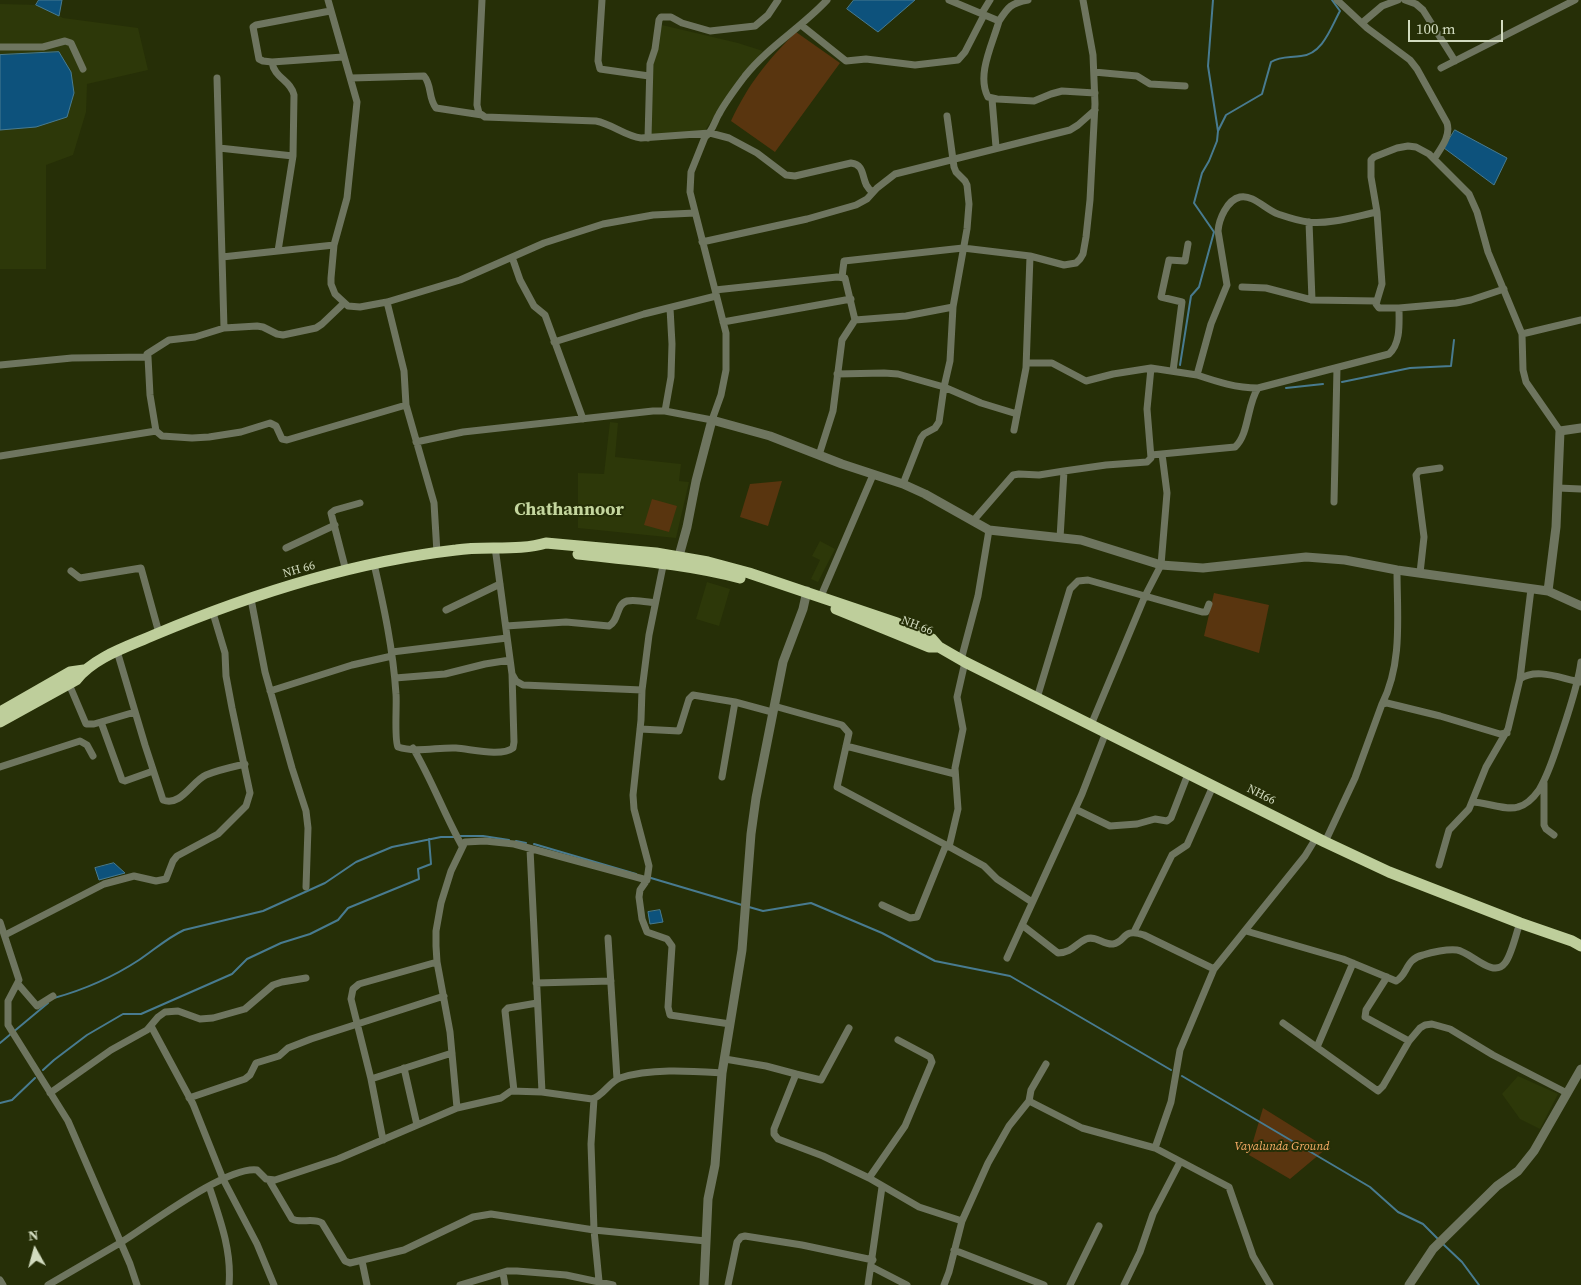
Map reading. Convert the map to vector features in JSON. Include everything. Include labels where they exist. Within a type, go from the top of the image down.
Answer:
[{"type":"highway","name":"NH 66","points":[[0,722],[76,680],[84,670],[117,651],[251,599],[304,582],[374,564],[437,553],[495,547],[535,547],[545,551],[678,562],[806,595],[929,647],[939,647]]},
{"type":"highway","name":"NH 66","points":[[806,595],[821,596],[898,623],[932,639],[939,647]]},
{"type":"highway","name":"NH66","points":[[939,647],[963,661],[1188,774],[1389,872],[1581,946]]},
{"type":"highway","name":"NH 66","points":[[0,712],[70,672],[84,670]]},
{"type":"street","points":[[328,0],[357,102],[347,198],[334,245],[331,284],[335,294],[344,303],[360,307],[387,302],[460,280],[544,243],[603,224],[653,215],[695,213]]},
{"type":"street","points":[[482,0],[477,105],[478,111],[482,116]]},
{"type":"street","points":[[602,0],[598,61],[600,69],[649,76]]},
{"type":"street","points":[[648,138],[649,76],[661,17],[672,16],[682,23],[710,31],[754,26],[768,15],[778,0]]},
{"type":"street","points":[[678,562],[712,420],[722,395],[726,370],[726,333],[690,192],[691,172],[706,137],[710,133],[719,114],[746,75],[774,46],[801,25],[827,0]]},
{"type":"street","points":[[948,0],[999,21]]},
{"type":"street","points":[[801,25],[846,61],[850,62],[866,58],[915,66],[958,60],[965,52],[990,0]]},
{"type":"street","points":[[996,148],[992,99],[986,92],[984,73],[999,21],[1010,4],[1028,0]]},
{"type":"street","points":[[842,277],[844,261],[963,248],[1030,256],[1064,265],[1076,263],[1083,254],[1090,200],[1095,110],[1093,55],[1083,0]]},
{"type":"street","points":[[1337,0],[1362,23],[1410,60],[1418,69],[1449,130],[1434,159]]},
{"type":"street","points":[[1362,23],[1382,6],[1398,0]]},
{"type":"street","points":[[1405,0],[1416,4],[1423,10],[1455,61]]},
{"type":"street","points":[[1442,68],[1575,0]]},
{"type":"street","points":[[330,11],[254,26],[259,59],[272,62],[343,57]]},
{"type":"street","points":[[0,47],[43,46],[65,41],[71,43],[82,69]]},
{"type":"street","points":[[272,62],[274,71],[293,91],[293,156],[278,251]]},
{"type":"street","points":[[1094,72],[1137,76],[1150,84],[1185,86]]},
{"type":"street","points":[[350,78],[424,76],[432,102],[436,108],[488,118],[596,121],[633,137],[648,138],[710,133],[729,138],[757,153],[786,175],[795,176],[857,163],[861,167],[868,188],[873,192]]},
{"type":"street","points":[[217,78],[224,328]]},
{"type":"street","points":[[992,99],[1034,101],[1062,91],[1095,93]]},
{"type":"street","points":[[702,242],[807,219],[856,205],[867,199],[894,174],[944,163],[954,163],[996,148],[1070,130],[1095,110]]},
{"type":"street","points":[[904,484],[921,438],[924,434],[935,428],[938,422],[950,362],[953,308],[967,230],[969,204],[965,181],[956,172],[947,116]]},
{"type":"street","points":[[1504,289],[1471,300],[1399,308],[1379,308],[1376,304],[1382,284],[1377,212],[1370,166],[1371,160],[1397,148],[1408,146],[1424,150],[1474,202],[1488,252],[1504,289],[1522,334],[1523,370],[1526,382],[1560,431],[1556,527],[1548,591]]},
{"type":"street","points":[[219,148],[293,156]]},
{"type":"street","points":[[1197,375],[1211,324],[1227,285],[1218,231],[1219,222],[1233,200],[1238,197],[1247,196],[1276,214],[1309,222],[1324,222],[1377,212]]},
{"type":"street","points":[[1309,222],[1312,300]]},
{"type":"street","points":[[1173,371],[1182,302],[1161,297],[1169,260],[1184,260],[1188,244]]},
{"type":"street","points":[[222,257],[334,245]]},
{"type":"street","points":[[1014,430],[1027,363],[1030,256]]},
{"type":"street","points":[[512,257],[520,280],[534,306],[545,315],[583,418]]},
{"type":"street","points":[[554,342],[716,293],[842,277],[847,280],[855,320],[842,340],[833,411],[819,456]]},
{"type":"street","points":[[1242,286],[1266,288],[1312,300],[1378,301]]},
{"type":"street","points":[[723,322],[851,299]]},
{"type":"street","points":[[387,302],[404,370],[406,405],[434,503],[437,553]]},
{"type":"street","points":[[344,303],[316,328],[290,334],[277,334],[257,326],[224,328],[196,337],[169,340],[147,354],[150,395],[156,431],[162,436],[208,437],[241,432],[271,423],[276,426],[282,439],[288,440],[406,405]]},
{"type":"street","points":[[665,411],[671,377],[670,308]]},
{"type":"street","points":[[855,320],[906,316],[953,308]]},
{"type":"street","points":[[1027,363],[1052,363],[1086,381],[1113,374],[1151,368],[1197,375],[1236,387],[1258,388],[1389,354],[1393,350],[1399,330],[1399,308]]},
{"type":"street","points":[[1522,334],[1581,320]]},
{"type":"street","points":[[0,365],[72,358],[148,357]]},
{"type":"street","points":[[973,521],[1013,476],[1019,474],[1039,475],[1106,464],[1147,462],[1151,458],[1147,409],[1151,368]]},
{"type":"street","points":[[1334,502],[1337,368]]},
{"type":"street","points":[[837,374],[898,374],[944,387],[1017,414]]},
{"type":"street","points":[[1151,455],[1235,447],[1242,437],[1253,396],[1258,388]]},
{"type":"street","points":[[416,442],[464,432],[583,418],[665,411],[712,420],[770,436],[819,456],[904,484],[989,530],[1081,540],[1161,565],[1204,568],[1306,557],[1345,560],[1397,570],[1548,591],[1581,606]]},
{"type":"street","points":[[1560,431],[1581,428]]},
{"type":"street","points":[[0,456],[156,431]]},
{"type":"street","points":[[1092,725],[1145,596],[1161,565],[1167,493],[1162,454]]},
{"type":"street","points":[[1420,573],[1424,537],[1416,475],[1419,471],[1440,468]]},
{"type":"street","points":[[1060,538],[1064,471]]},
{"type":"street","points":[[821,596],[873,475]]},
{"type":"street","points":[[1558,488],[1581,489]]},
{"type":"street","points":[[346,571],[331,513],[332,511],[360,503]]},
{"type":"street","points":[[286,548],[335,525]]},
{"type":"street","points":[[882,905],[910,918],[917,917],[947,846],[958,809],[955,774],[956,758],[963,728],[957,698],[963,661],[978,596],[989,530]]},
{"type":"street","points":[[374,564],[389,632],[395,678],[396,745],[401,748],[455,748],[494,752],[510,750],[513,748],[514,742],[512,674],[495,547]]},
{"type":"street","points":[[664,560],[649,635],[642,690],[633,799],[635,814],[649,866],[647,880],[640,890],[639,897],[645,930],[667,939],[672,946],[668,1010],[670,1015],[730,1024]]},
{"type":"street","points":[[70,571],[80,578],[141,568],[160,633]]},
{"type":"street","points":[[1155,1148],[1172,1102],[1180,1050],[1214,969],[1305,856],[1321,840],[1355,778],[1389,690],[1398,646],[1397,570]]},
{"type":"street","points":[[1037,698],[1070,589],[1082,580],[1088,580],[1202,612],[1206,612],[1209,604]]},
{"type":"street","points":[[446,610],[500,584]]},
{"type":"street","points":[[1438,865],[1449,830],[1466,814],[1486,767],[1506,733],[1520,679],[1532,589]]},
{"type":"street","points":[[704,1285],[708,1199],[715,1165],[722,1073],[746,914],[751,834],[783,662],[806,595]]},
{"type":"street","points":[[251,599],[265,672],[306,811],[308,828],[306,887]]},
{"type":"street","points":[[506,626],[566,622],[609,626],[615,621],[621,606],[625,602],[632,600],[655,604]]},
{"type":"street","points":[[5,935],[104,884],[134,876],[156,881],[166,879],[177,856],[218,834],[246,806],[250,793],[229,692],[225,653],[213,613]]},
{"type":"street","points":[[270,691],[352,664],[392,654],[507,638]]},
{"type":"street","points":[[117,651],[163,800],[168,801],[178,798],[206,775],[245,764]]},
{"type":"street","points":[[395,678],[445,674],[484,664],[510,660]]},
{"type":"street","points":[[1472,802],[1510,808],[1518,807],[1538,792],[1558,745],[1580,681],[1581,662]]},
{"type":"street","points":[[512,674],[517,682],[524,685],[642,690]]},
{"type":"street","points":[[1520,679],[1524,676],[1536,674],[1580,681]]},
{"type":"street","points":[[69,684],[84,722],[89,725],[135,712]]},
{"type":"street","points":[[640,729],[679,731],[689,699],[693,694],[773,709],[842,725],[849,733],[837,788],[984,866],[997,879],[1032,902]]},
{"type":"street","points":[[722,777],[735,702]]},
{"type":"street","points":[[1382,704],[1388,703],[1500,734],[1506,733]]},
{"type":"street","points":[[101,722],[122,780],[125,781],[153,771]]},
{"type":"street","points":[[1007,958],[1075,809],[1106,732]]},
{"type":"street","points":[[0,767],[80,741],[88,745],[93,756]]},
{"type":"street","points":[[846,746],[955,774]]},
{"type":"street","points":[[413,748],[424,766],[435,793],[462,846]]},
{"type":"street","points":[[1075,809],[1110,826],[1137,824],[1155,819],[1167,821],[1171,818],[1188,774]]},
{"type":"street","points":[[1544,780],[1544,825],[1554,835]]},
{"type":"street","points":[[1134,932],[1172,855],[1187,846],[1213,786]]},
{"type":"street","points":[[458,1108],[450,1032],[437,962],[436,931],[441,902],[462,846],[467,842],[484,841],[514,844],[647,880]]},
{"type":"street","points":[[530,849],[542,1092]]},
{"type":"street","points":[[0,922],[19,980],[8,1001],[8,1025],[68,1121],[121,1242],[137,1285]]},
{"type":"street","points":[[1246,931],[1353,963],[1398,980],[1410,961],[1415,958],[1452,950],[1463,952],[1488,967],[1497,968],[1505,964],[1520,923]]},
{"type":"street","points":[[1022,925],[1058,952],[1072,950],[1089,938],[1114,944],[1125,935],[1134,932],[1214,969]]},
{"type":"street","points":[[608,938],[617,1079]]},
{"type":"street","points":[[383,1140],[371,1079],[351,999],[353,989],[356,986],[391,974],[437,962]]},
{"type":"street","points":[[1317,1047],[1353,963]]},
{"type":"street","points":[[1388,977],[1364,1014],[1367,1018],[1410,1041]]},
{"type":"street","points":[[50,1093],[111,1050],[142,1034],[161,1014],[171,1011],[183,1011],[205,1019],[245,1009],[273,986],[282,982],[306,978]]},
{"type":"street","points":[[536,983],[611,981]]},
{"type":"street","points":[[18,984],[38,1006],[53,996]]},
{"type":"street","points":[[190,1098],[245,1078],[250,1075],[256,1064],[279,1056],[288,1048],[357,1023],[444,996]]},
{"type":"street","points":[[514,1091],[505,1011],[511,1007],[537,1003]]},
{"type":"street","points":[[1283,1023],[1378,1091],[1420,1028],[1432,1024],[1450,1029],[1493,1055],[1567,1093]]},
{"type":"street","points":[[151,1026],[190,1098],[223,1179],[257,1244],[274,1285]]},
{"type":"street","points":[[725,1060],[766,1066],[821,1080],[849,1028]]},
{"type":"street","points":[[869,1178],[905,1126],[932,1062],[930,1057],[898,1040]]},
{"type":"street","points":[[371,1079],[452,1053]]},
{"type":"street","points":[[944,1285],[962,1221],[988,1163],[1009,1126],[1029,1101],[1031,1090],[1046,1064]]},
{"type":"street","points":[[404,1068],[418,1125]]},
{"type":"street","points":[[1409,1285],[1433,1249],[1497,1186],[1518,1171],[1534,1151],[1581,1069]]},
{"type":"street","points":[[595,1282],[591,1144],[594,1099],[617,1079],[664,1071],[722,1073]]},
{"type":"street","points":[[796,1074],[774,1129],[774,1136],[823,1156],[869,1178],[918,1207],[962,1221]]},
{"type":"street","points":[[269,1180],[275,1180],[338,1159],[458,1108],[501,1098],[514,1091],[542,1092],[594,1099]]},
{"type":"street","points":[[1029,1101],[1082,1128],[1155,1148],[1229,1188],[1253,1256],[1270,1285]]},
{"type":"street","points":[[1124,1285],[1140,1252],[1146,1230],[1160,1199],[1180,1162]]},
{"type":"street","points":[[48,1285],[121,1242],[209,1186],[244,1171],[254,1170],[269,1180],[292,1219],[296,1221],[320,1221],[324,1224],[345,1261],[350,1263],[362,1262],[404,1250],[483,1214],[498,1214],[594,1230],[706,1241]]},
{"type":"street","points":[[209,1186],[228,1252],[229,1285]]},
{"type":"street","points":[[868,1285],[882,1187]]},
{"type":"street","points":[[1070,1285],[1098,1226]]},
{"type":"street","points":[[728,1285],[737,1242],[741,1236],[802,1245],[872,1264],[907,1285]]},
{"type":"street","points":[[954,1250],[1044,1285]]},
{"type":"street","points":[[362,1262],[367,1285]]},
{"type":"street","points":[[460,1285],[503,1273],[527,1271],[566,1275],[613,1285]]},
{"type":"street","points":[[503,1273],[505,1285]]},
{"type":"street","points":[[0,1280],[3,1285]]},
{"type":"shaded area","points":[[0,4],[40,5],[63,18],[138,28],[148,70],[87,84],[86,112],[73,155],[46,165],[46,269],[0,269]]},
{"type":"shaded area","points":[[662,25],[738,43],[763,51],[724,101],[704,132],[651,135],[653,63]]},
{"type":"shaded area","points":[[610,422],[618,423],[615,457],[681,464],[679,481],[689,482],[676,538],[578,528],[578,473],[604,474]]},
{"type":"shaded area","points":[[820,541],[835,549],[818,582],[811,579],[820,560],[812,556]]},
{"type":"shaded area","points":[[707,582],[730,589],[719,626],[696,619]]},
{"type":"shaded area","points":[[1518,1076],[1558,1094],[1540,1129],[1520,1119],[1502,1094]]},
{"type":"green space","points":[[796,32],[840,63],[775,152],[731,121],[759,73]]},
{"type":"green space","points":[[782,481],[768,526],[740,517],[750,484]]},
{"type":"green space","points":[[652,499],[677,506],[669,532],[644,525]]},
{"type":"green space","points":[[1214,593],[1269,605],[1259,653],[1204,636]]},
{"type":"green space","name":"Vayalunda Ground","points":[[1263,1108],[1327,1148],[1290,1179],[1249,1155]]},
{"type":"water","points":[[39,0],[62,0],[59,16],[36,5]]},
{"type":"water","points":[[854,0],[915,0],[878,32],[847,9]]},
{"type":"water","points":[[59,52],[71,72],[74,93],[67,117],[36,127],[0,130],[0,55]]},
{"type":"water","points":[[1455,130],[1507,158],[1494,185],[1444,148]]},
{"type":"water","points":[[114,863],[125,873],[99,880],[95,868]]},
{"type":"water","points":[[660,910],[663,922],[650,924],[648,912]]},
{"type":"waterway","points":[[1213,0],[1208,66],[1218,131]]},
{"type":"waterway","points":[[1180,365],[1191,296],[1199,287],[1214,232],[1194,203],[1202,173],[1217,141],[1218,131],[1226,115],[1262,94],[1271,62],[1282,58],[1309,54],[1321,45],[1330,32],[1340,11],[1332,0]]},
{"type":"waterway","points":[[1342,382],[1410,368],[1451,366],[1454,340]]},
{"type":"waterway","points":[[1286,388],[1323,384]]},
{"type":"waterway","points":[[459,836],[483,836],[509,840]]},
{"type":"waterway","points":[[54,998],[87,987],[119,972],[184,930],[263,911],[325,883],[356,862],[392,847],[441,837],[454,837]]},
{"type":"waterway","points":[[43,1070],[87,1035],[123,1014],[141,1014],[232,974],[247,959],[281,943],[310,934],[338,920],[348,908],[419,879],[418,869],[431,864],[429,839]]},
{"type":"waterway","points":[[516,841],[526,843]]},
{"type":"waterway","points":[[534,844],[636,874]]},
{"type":"waterway","points":[[651,878],[742,905]]},
{"type":"waterway","points":[[749,907],[763,911],[811,903],[882,933],[935,961],[1010,976],[1171,1070]]},
{"type":"waterway","points":[[0,1043],[48,1003]]},
{"type":"waterway","points":[[1182,1076],[1370,1187],[1398,1212],[1423,1224],[1438,1239]]},
{"type":"waterway","points":[[0,1103],[12,1100],[35,1078]]},
{"type":"waterway","points":[[1443,1244],[1462,1262],[1479,1285]]},
{"type":"district","name":"Chathannoor","points":[[569,510]]}]
